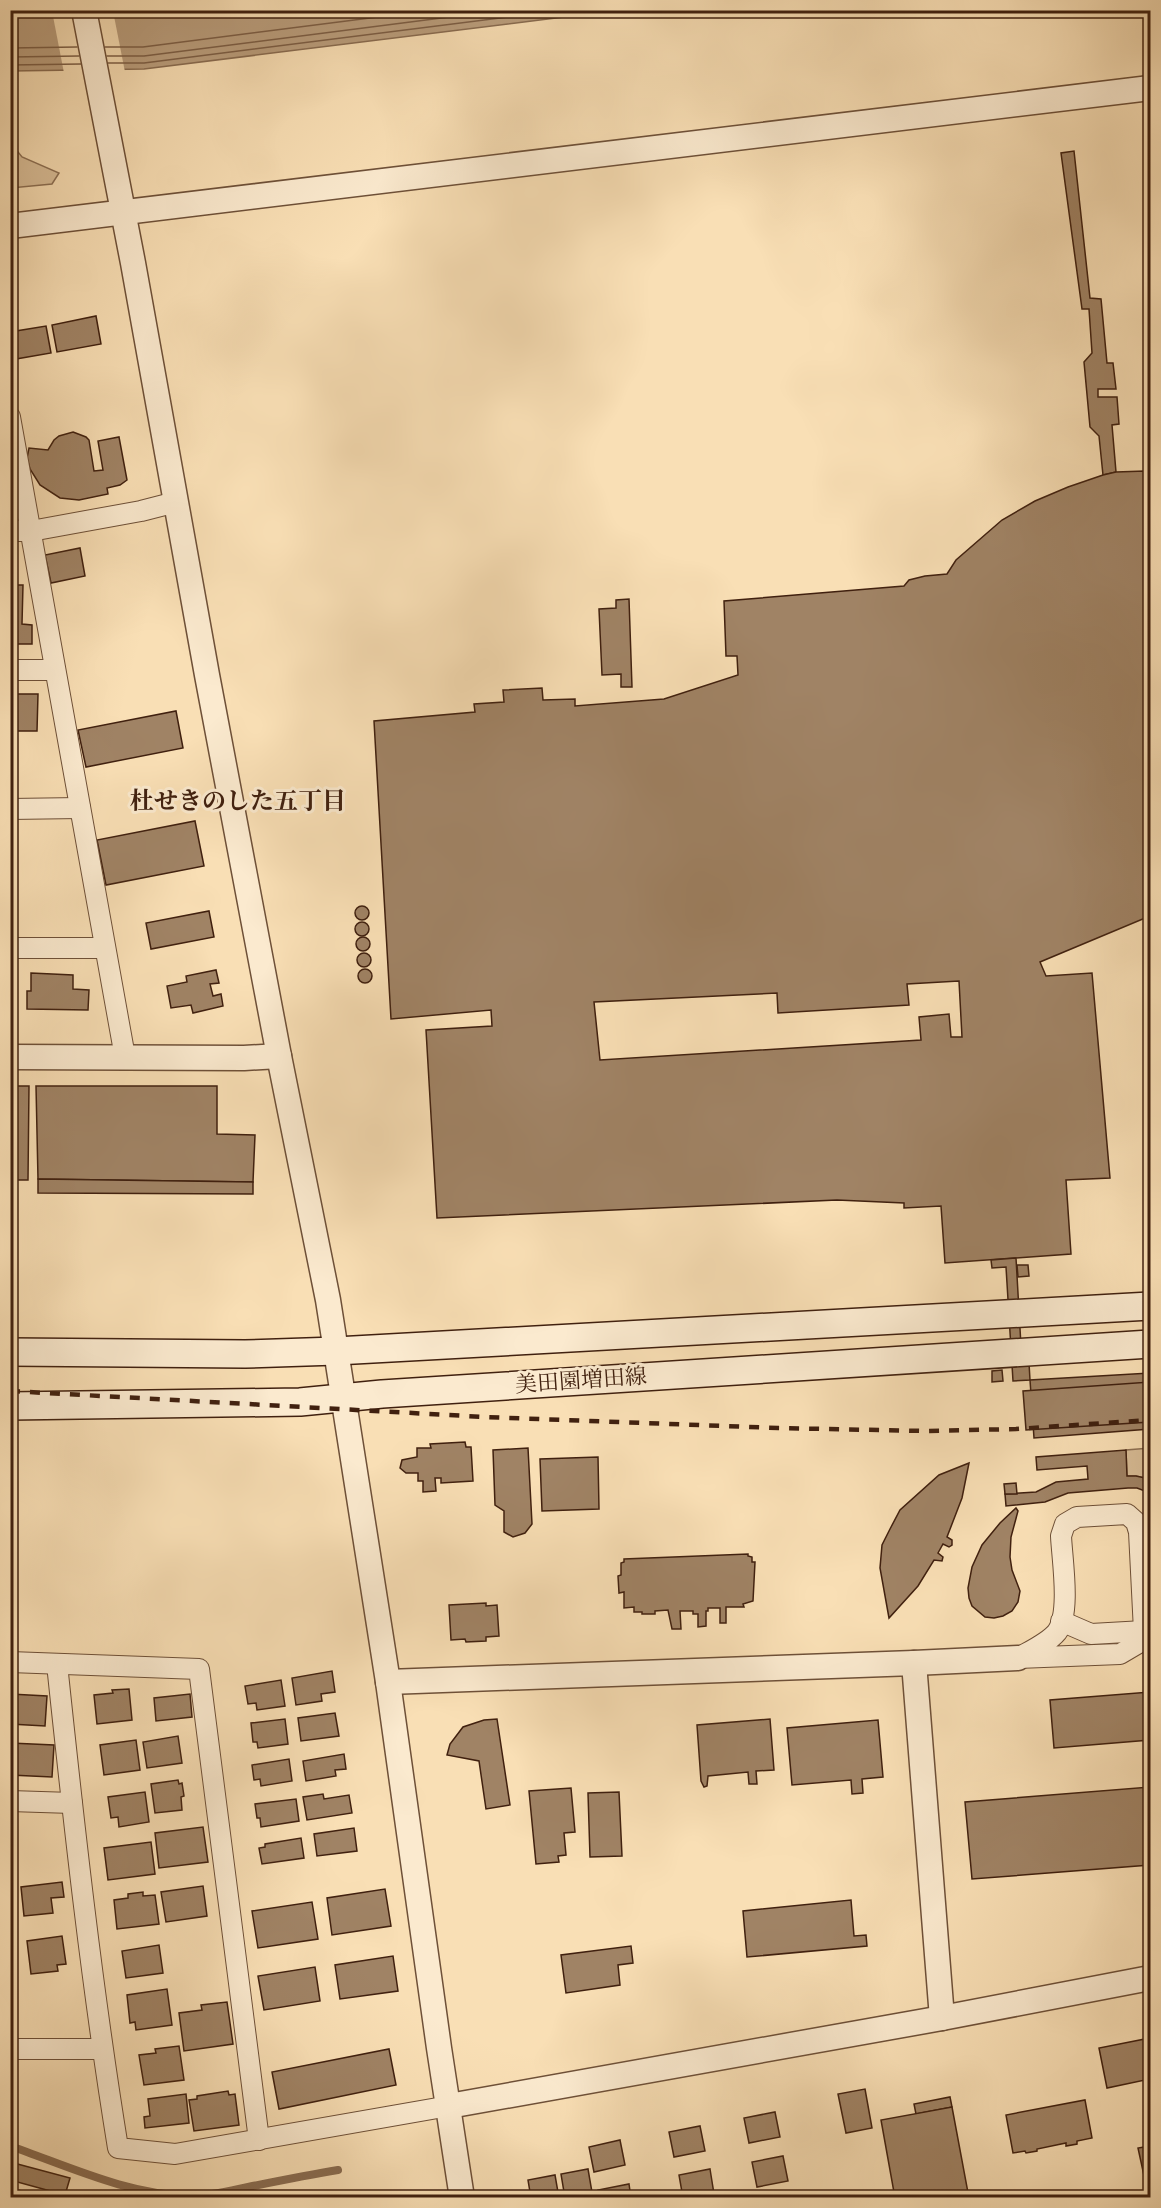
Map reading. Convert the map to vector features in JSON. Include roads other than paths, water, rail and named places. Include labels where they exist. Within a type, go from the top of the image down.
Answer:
[{"type":"main road","name":"美田園増田線","points":[[10,1352],[245,1354],[336,1352],[1150,1306]]},
{"type":"main road","name":"美田園増田線","points":[[10,1406],[300,1402],[382,1394],[1150,1344]]},
{"type":"street","points":[[84,10],[279,1056],[328,1300],[388,1682],[462,2198]]},
{"type":"street","points":[[10,226],[1150,88]]},
{"type":"street","points":[[10,417],[125,1057]]},
{"type":"street","points":[[10,531],[31,531],[141,511],[176,502]]},
{"type":"street","points":[[10,669],[55,670]]},
{"type":"street","points":[[10,809],[80,808]]},
{"type":"street","points":[[10,948],[105,948]]},
{"type":"street","points":[[10,1057],[244,1058],[279,1056]]},
{"type":"street","points":[[388,1682],[914,1663],[1120,1654],[1137,1644],[1144,1631],[1139,1532],[1136,1522],[1127,1515],[1077,1517],[1065,1524],[1061,1536],[1065,1613],[1057,1632],[1041,1645],[1018,1658]]},
{"type":"street","points":[[1061,1621],[1090,1634],[1144,1631]]},
{"type":"street","points":[[10,1662],[199,1670],[259,2140]]},
{"type":"street","points":[[914,1663],[942,2018]]},
{"type":"street","points":[[57,1664],[102,2049],[118,2148],[175,2154],[942,2018],[1150,1978]]},
{"type":"street","points":[[10,1801],[72,1803]]},
{"type":"street","points":[[10,2049],[102,2049]]},
{"type":"water","points":[[10,11],[612,11],[144,69],[11,71]]},
{"type":"waterway","points":[[10,2146],[121,2185],[144,2191],[190,2196],[212,2194],[338,2170]]},
{"type":"railway","points":[[10,1391],[485,1417],[778,1428],[927,1431],[1016,1429],[1150,1420]]},
{"type":"district","name":"杜せきのした五丁目","points":[[238,802]]}]
